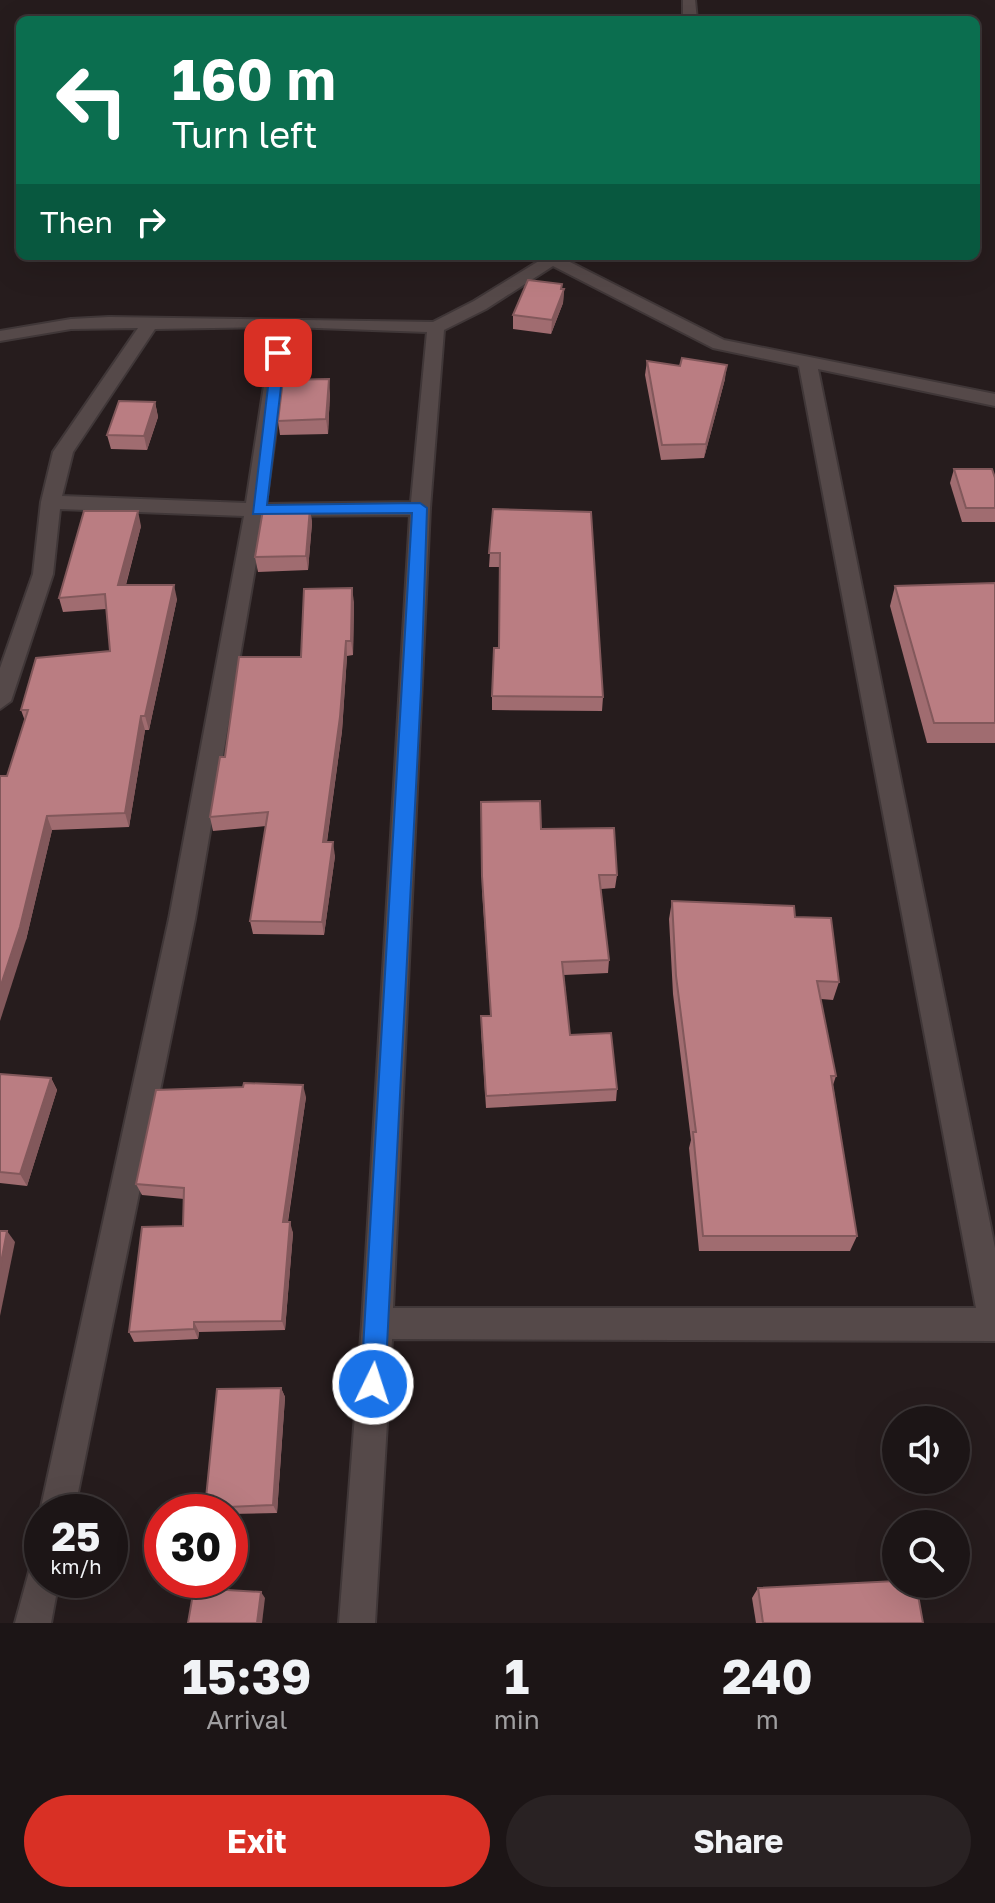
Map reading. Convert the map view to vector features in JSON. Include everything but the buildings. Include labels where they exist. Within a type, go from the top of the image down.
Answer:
[{"type":"street","points":[[0,336],[71,324],[282,322],[436,327],[553,260]]},
{"type":"street","points":[[560,260],[719,344],[995,400]]},
{"type":"street","points":[[61,1494],[156,1047],[258,510],[282,322]]},
{"type":"street","points":[[0,701],[43,574],[51,502],[63,452],[150,323]]},
{"type":"street","points":[[357,1623],[377,1324],[420,508],[436,327]]},
{"type":"street","points":[[377,1324],[995,1324],[808,364]]},
{"type":"street","points":[[51,502],[258,510],[420,508]]},
{"type":"street","points":[[33,1623],[38,1598]]},
{"type":"route","points":[[278,353],[258,510],[420,508],[413,690],[373,1384]]}]
